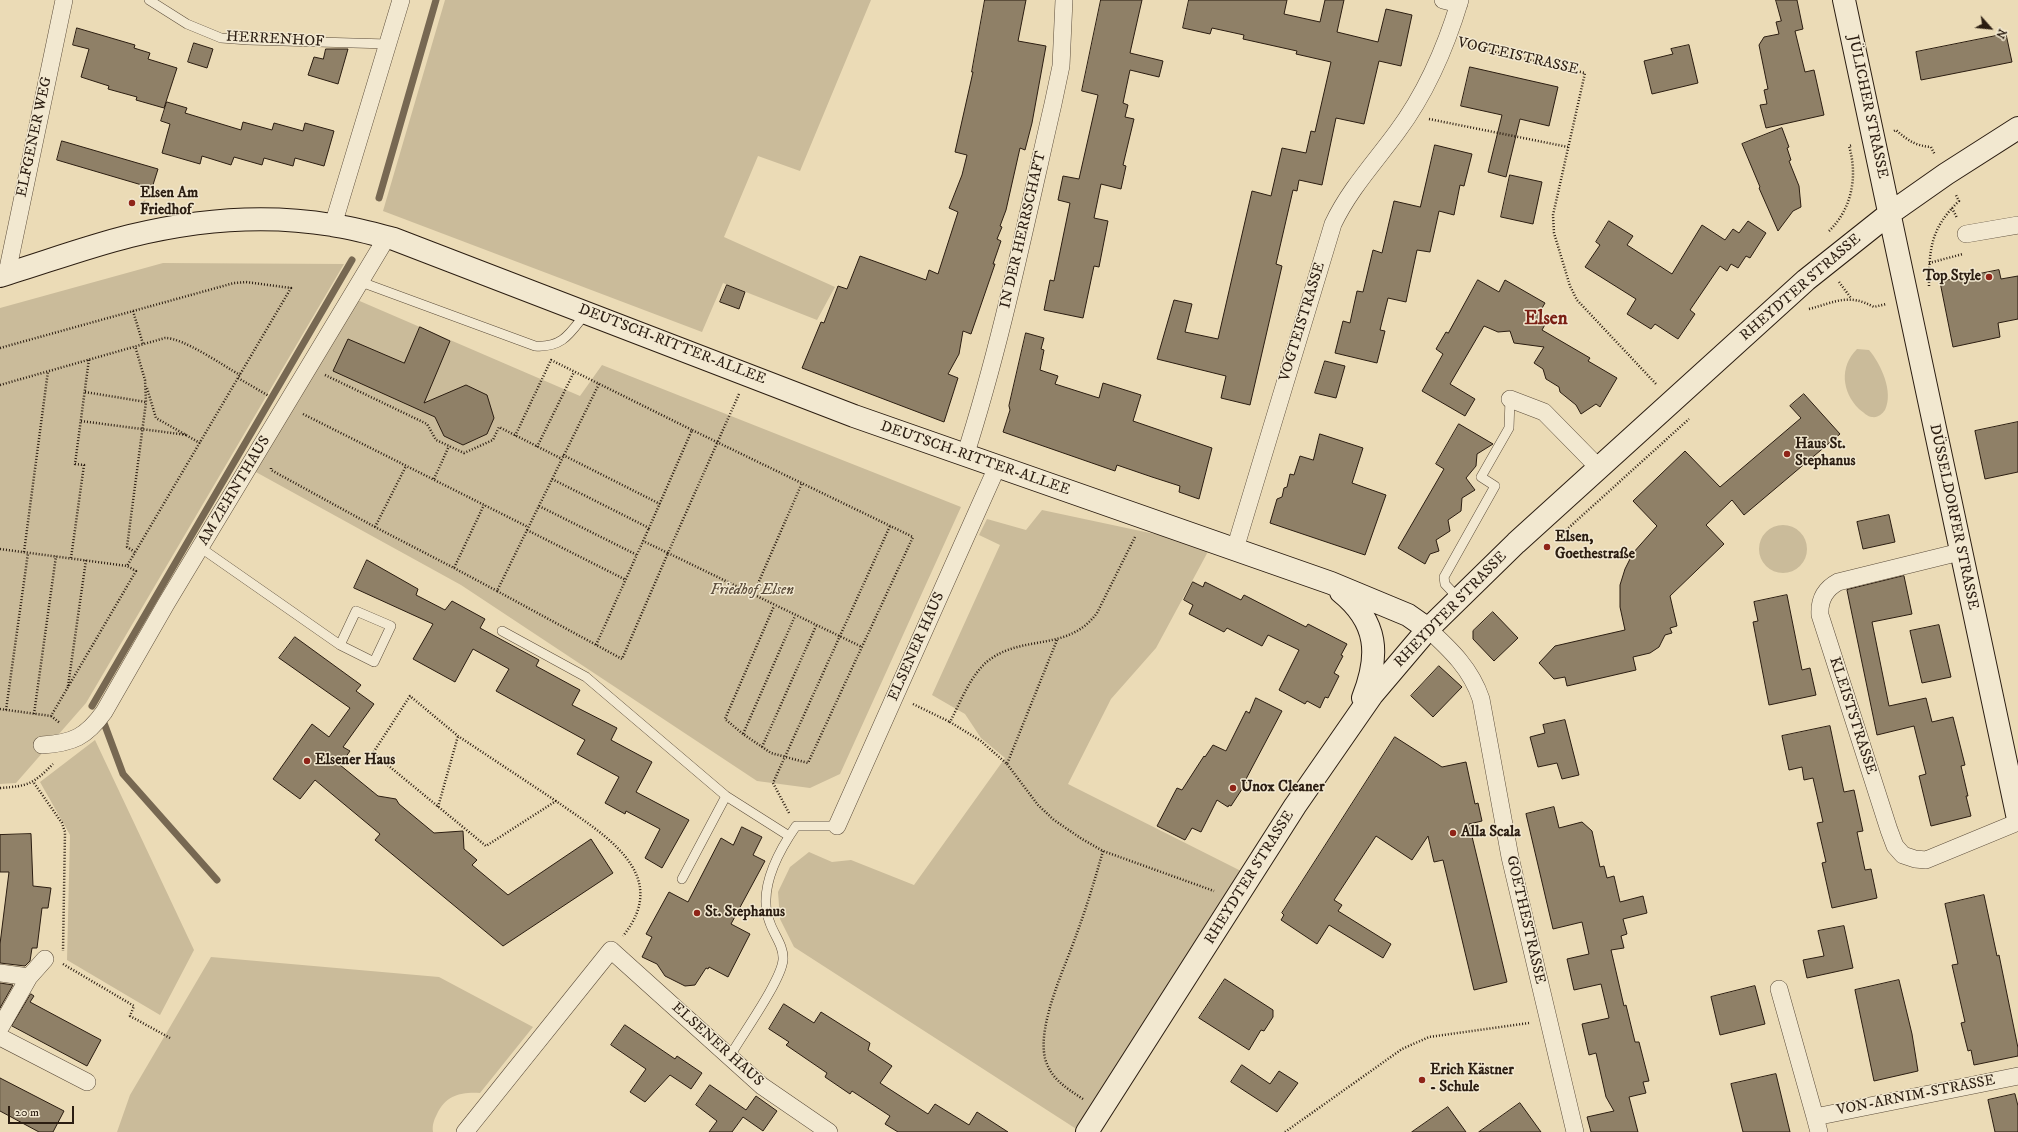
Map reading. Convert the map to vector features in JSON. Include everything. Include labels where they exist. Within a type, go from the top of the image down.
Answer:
[{"type":"street","name":"ELFGENER WEG","points":[[4,275],[64,0]]},
{"type":"street","points":[[333,225],[401,0]]},
{"type":"street","name":"IN DER HERRSCHAFT","points":[[965,456],[999,337],[1058,84],[1062,46],[1064,0]]},
{"type":"street","name":"JÜLICHER STRASSE","points":[[1844,0],[1889,214]]},
{"type":"street","name":"VOGTEISTRASSE","points":[[1235,549],[1330,232],[1344,202],[1409,115],[1433,72],[1446,40],[1454,1]]},
{"type":"street","name":"RHEYDTER STRASSE","points":[[1087,1132],[1295,806],[1353,720],[1389,673],[1428,629],[1458,598],[1806,280],[1889,214],[1946,174],[2018,128]]},
{"type":"street","name":"DÜSSELDORFER STRASSE","points":[[1889,214],[1960,552],[2017,812]]},
{"type":"street","name":"DEUTSCH-RITTER-ALLEE","points":[[4,275],[130,236],[169,228],[219,222],[256,220],[333,225],[387,237],[587,312],[854,416],[1331,583],[1408,615],[1428,629]]},
{"type":"street","points":[[1966,234],[2018,225]]},
{"type":"street","name":"AM ZEHNTHAUS","points":[[76,738],[91,728],[104,712],[159,615],[287,406],[387,237]]},
{"type":"street","points":[[1510,399],[1544,412],[1600,468]]},
{"type":"street","name":"ELSENER HAUS","points":[[837,826],[997,467]]},
{"type":"street","name":"KLEISTSTRASSE","points":[[1960,552],[1838,582],[1825,592],[1820,603],[1820,614],[1889,830],[1895,846],[1900,852],[1911,858],[1929,859],[2017,812]]},
{"type":"street","name":"DEUTSCH-RITTER-ALLEE","points":[[1331,583],[1361,610],[1369,623],[1372,636],[1373,655],[1371,674],[1364,697],[1353,720]]},
{"type":"street","name":"GOETHESTRASSE","points":[[1428,629],[1462,663],[1470,674],[1479,695],[1510,857],[1575,1132]]},
{"type":"street","points":[[42,745],[65,742],[76,738]]},
{"type":"street","points":[[465,1132],[611,950]]},
{"type":"street","name":"ELSENER HAUS","points":[[611,950],[772,1094],[829,1132]]},
{"type":"street","points":[[0,1028],[29,977],[45,959]]},
{"type":"street","points":[[0,973],[29,977]]},
{"type":"street","name":"VON-ARNIM-STRASSE","points":[[1779,989],[1817,1124],[2018,1076]]},
{"type":"street","points":[[0,1037],[87,1082]]},
{"type":"lane","name":"HERRENHOF","points":[[149,0],[186,24],[221,38],[388,44]]},
{"type":"lane","points":[[361,282],[535,346],[553,346],[563,341],[587,312]]},
{"type":"lane","points":[[1458,598],[1445,584],[1444,577],[1495,486],[1481,477],[1509,428],[1510,399]]},
{"type":"lane","points":[[200,548],[340,645],[374,662],[391,626],[356,611],[340,645]]},
{"type":"lane","points":[[502,631],[594,682],[726,796],[789,836]]},
{"type":"lane","points":[[682,879],[726,796]]},
{"type":"lane","points":[[730,1056],[775,980],[782,965],[782,948],[770,923],[766,904],[773,870],[789,836],[796,826],[837,826]]},
{"type":"path","name":"VOGTEISTRASSE","points":[[1446,40],[1586,73],[1568,147],[1553,221],[1554,233],[1572,290],[1577,300],[1673,402]]},
{"type":"path","points":[[1409,115],[1568,147]]},
{"type":"path","points":[[1929,263],[1964,254],[1966,234]]},
{"type":"path","points":[[0,348],[234,283],[246,282],[291,288],[127,566]]},
{"type":"path","points":[[1808,309],[1851,298],[1861,300],[1874,307],[1907,299]]},
{"type":"path","points":[[133,311],[142,344]]},
{"type":"path","points":[[0,385],[142,344],[162,339],[174,339],[263,392]]},
{"type":"path","points":[[135,346],[156,418],[200,443]]},
{"type":"path","points":[[71,558],[84,465],[75,464],[90,359]]},
{"type":"path","points":[[515,436],[551,360],[913,537],[808,763],[785,757],[762,747],[725,719],[774,606]]},
{"type":"path","points":[[309,368],[427,424],[436,440],[464,453],[493,440],[499,427],[562,459]]},
{"type":"path","points":[[24,552],[48,371]]},
{"type":"path","points":[[536,447],[574,372]]},
{"type":"path","points":[[135,552],[127,547],[146,402],[145,380]]},
{"type":"path","points":[[497,591],[599,384]]},
{"type":"path","points":[[85,392],[146,402]]},
{"type":"path","points":[[287,406],[434,479],[626,580]]},
{"type":"path","points":[[299,420],[302,414]]},
{"type":"path","points":[[1558,537],[1694,414]]},
{"type":"path","points":[[274,464],[270,470],[622,659],[730,415]]},
{"type":"path","points":[[81,421],[187,435]]},
{"type":"path","points":[[596,645],[692,430]]},
{"type":"path","points":[[434,479],[449,446]]},
{"type":"path","points":[[563,455],[660,504]]},
{"type":"path","points":[[375,527],[406,466]]},
{"type":"path","points":[[552,479],[649,528]]},
{"type":"path","points":[[753,596],[802,483]]},
{"type":"path","points":[[454,568],[484,505]]},
{"type":"path","points":[[539,506],[637,555]]},
{"type":"path","points":[[950,722],[970,684],[988,661],[1013,649],[1067,637],[1083,628],[1097,613],[1145,517]]},
{"type":"path","points":[[796,826],[773,783],[890,526]]},
{"type":"path","points":[[643,541],[862,648]]},
{"type":"path","points":[[0,549],[127,566],[136,571],[51,716],[0,710]]},
{"type":"path","points":[[6,710],[28,553]]},
{"type":"path","points":[[34,714],[56,556]]},
{"type":"path","points":[[68,688],[86,560]]},
{"type":"path","points":[[743,734],[795,616]]},
{"type":"path","points":[[762,747],[816,626]]},
{"type":"path","points":[[1007,764],[1057,640]]},
{"type":"path","points":[[895,695],[950,722],[981,742],[1007,764],[1032,798],[1046,812],[1072,833],[1103,851],[1236,900]]},
{"type":"path","points":[[556,801],[486,846],[372,753],[410,696],[458,736],[556,801],[607,837],[623,855],[639,880],[641,894],[638,909],[627,930],[611,950]]},
{"type":"path","points":[[438,807],[458,736]]},
{"type":"path","points":[[0,788],[18,787],[34,783],[76,738]]},
{"type":"path","points":[[34,783],[62,823],[66,835],[63,964],[134,1006],[130,1016],[170,1038]]},
{"type":"path","points":[[1102,1109],[1064,1086],[1052,1076],[1045,1059],[1044,1037],[1058,984],[1082,918],[1103,851]]},
{"type":"path","points":[[1284,1132],[1402,1049],[1421,1039],[1549,1021]]},
{"type":"green space","points":[[445,0],[871,0],[800,171],[758,156],[724,237],[835,287],[817,320],[723,283],[702,332],[383,211]]},
{"type":"green space","points":[[163,263],[344,264],[86,703],[16,783],[0,784],[0,308]]},
{"type":"green space","name":"Friedhof Elsen","points":[[355,299],[580,396],[602,365],[961,507],[840,774],[810,788],[757,781],[461,585],[254,471]]},
{"type":"green space","points":[[1857,349],[1869,350],[1882,370],[1885,378],[1888,395],[1887,403],[1885,410],[1876,417],[1869,416],[1859,409],[1853,402],[1846,387],[1845,371],[1847,364]]},
{"type":"green space","points":[[1042,510],[1211,546],[1156,648],[1111,699],[1068,784],[1245,873],[1081,1132],[794,947],[780,919],[778,892],[790,867],[809,852],[832,862],[851,860],[914,885],[1005,758],[981,738],[965,714],[932,695],[1000,545],[979,535],[987,519],[1026,530]]},
{"type":"green space","points":[[1778,525],[1788,525],[1800,532],[1807,544],[1807,554],[1800,566],[1788,573],[1778,573],[1770,569],[1763,562],[1759,554],[1759,544],[1763,536],[1770,529]]},
{"type":"green space","points":[[95,740],[194,950],[160,1015],[67,960],[70,835],[40,782]]},
{"type":"green space","points":[[211,957],[439,977],[533,1027],[480,1093],[460,1094],[445,1103],[435,1118],[433,1132],[117,1132],[130,1095]]},
{"type":"building","points":[[985,0],[1026,0],[1018,41],[1046,46],[1032,123],[1025,150],[1020,148],[1006,210],[1000,226],[1002,227],[997,239],[1001,241],[993,264],[995,264],[971,334],[963,331],[959,354],[948,374],[958,378],[944,422],[802,368],[821,322],[824,323],[838,286],[847,289],[860,256],[926,280],[929,270],[938,274],[958,212],[949,208],[962,175],[967,155],[955,152],[973,72]]},
{"type":"building","points":[[1101,0],[1142,0],[1130,53],[1163,61],[1159,77],[1130,70],[1123,103],[1128,105],[1125,117],[1134,119],[1123,165],[1126,166],[1121,189],[1101,184],[1094,218],[1108,221],[1099,267],[1094,266],[1083,318],[1044,310],[1050,280],[1054,281],[1070,203],[1058,200],[1063,176],[1079,179],[1098,95],[1082,91]]},
{"type":"building","points":[[1189,0],[1287,0],[1284,14],[1320,22],[1325,0],[1344,0],[1337,32],[1378,42],[1386,9],[1412,15],[1401,66],[1379,61],[1364,124],[1336,118],[1322,185],[1299,180],[1297,191],[1293,190],[1276,264],[1282,266],[1250,405],[1221,398],[1226,376],[1157,359],[1174,300],[1192,304],[1185,332],[1218,339],[1252,191],[1271,196],[1282,148],[1306,153],[1311,131],[1315,132],[1331,62],[1296,54],[1297,51],[1243,39],[1244,35],[1212,28],[1210,34],[1183,28]]},
{"type":"building","points":[[1776,0],[1797,0],[1803,29],[1795,31],[1805,72],[1814,70],[1824,115],[1766,128],[1760,105],[1767,104],[1764,90],[1768,89],[1759,45],[1764,37],[1779,34],[1776,22],[1781,21]]},
{"type":"building","points":[[77,28],[135,45],[134,48],[150,53],[148,59],[177,68],[164,108],[136,100],[137,97],[108,89],[109,86],[81,77],[89,49],[73,45]]},
{"type":"building","points":[[2006,34],[2012,62],[1921,80],[1916,52]]},
{"type":"building","points":[[194,43],[213,49],[207,68],[188,62]]},
{"type":"building","points":[[1689,45],[1698,83],[1652,94],[1644,61],[1673,54],[1671,49]]},
{"type":"building","points":[[326,49],[348,49],[338,84],[308,75],[314,57],[323,59]]},
{"type":"building","points":[[1470,67],[1558,87],[1549,126],[1520,119],[1506,177],[1488,172],[1502,115],[1461,106]]},
{"type":"building","points":[[167,102],[187,108],[185,113],[241,130],[243,122],[272,130],[274,123],[303,131],[305,123],[334,131],[324,166],[295,158],[293,166],[264,158],[262,165],[234,157],[231,165],[202,156],[200,164],[162,153],[170,124],[161,121]]},
{"type":"building","points":[[1782,128],[1789,147],[1787,148],[1791,160],[1789,161],[1799,186],[1801,207],[1793,211],[1778,231],[1742,144]]},
{"type":"building","points":[[62,141],[158,169],[152,188],[57,160]]},
{"type":"building","points":[[1435,145],[1472,154],[1464,186],[1460,185],[1454,215],[1439,211],[1430,252],[1417,250],[1406,302],[1388,298],[1380,330],[1385,331],[1377,363],[1335,353],[1343,321],[1350,323],[1357,291],[1363,292],[1373,250],[1382,253],[1394,201],[1420,207]]},
{"type":"building","points":[[1510,175],[1542,182],[1533,224],[1501,217]]},
{"type":"building","points":[[1609,221],[1633,236],[1627,245],[1672,274],[1702,225],[1725,240],[1733,229],[1739,233],[1748,221],[1766,233],[1750,258],[1746,256],[1738,268],[1731,264],[1727,271],[1720,266],[1690,310],[1695,314],[1678,339],[1655,324],[1651,329],[1627,314],[1636,299],[1585,267],[1600,245],[1596,242]]},
{"type":"building","points":[[1999,270],[2001,279],[2018,276],[2018,319],[1998,323],[2000,337],[1953,347],[1940,282]]},
{"type":"building","points":[[1478,280],[1499,292],[1505,280],[1545,303],[1538,315],[1547,321],[1542,330],[1590,358],[1588,361],[1617,378],[1600,407],[1596,404],[1581,414],[1576,405],[1560,392],[1559,387],[1546,379],[1543,369],[1534,363],[1544,347],[1514,343],[1510,331],[1498,332],[1484,326],[1450,384],[1475,399],[1465,416],[1422,391],[1443,354],[1436,349],[1446,332],[1448,333]]},
{"type":"building","points":[[727,285],[745,292],[739,309],[720,302]]},
{"type":"building","points":[[420,327],[450,341],[424,403],[466,385],[487,395],[494,418],[487,434],[463,445],[444,436],[435,417],[333,371],[348,339],[404,363]]},
{"type":"building","points":[[1026,333],[1044,338],[1041,349],[1044,350],[1040,370],[1058,376],[1055,384],[1099,398],[1103,383],[1141,395],[1133,421],[1212,448],[1199,499],[1179,492],[1180,486],[1117,465],[1115,471],[1003,432],[1010,410],[1009,406]]},
{"type":"building","points":[[1325,361],[1345,366],[1336,398],[1315,393]]},
{"type":"building","points":[[1804,394],[1840,434],[1744,515],[1732,500],[1706,525],[1724,544],[1670,596],[1677,626],[1670,628],[1672,633],[1665,635],[1659,647],[1650,653],[1633,657],[1636,670],[1567,686],[1565,677],[1554,679],[1539,663],[1555,646],[1625,630],[1620,607],[1620,585],[1625,569],[1633,553],[1657,526],[1633,501],[1685,451],[1720,487],[1801,418],[1790,406]]},
{"type":"building","points":[[2018,422],[2018,472],[1985,479],[1975,431]]},
{"type":"building","points":[[1459,424],[1493,444],[1477,454],[1476,466],[1466,478],[1475,490],[1462,498],[1461,511],[1448,520],[1450,531],[1436,540],[1439,551],[1430,554],[1425,564],[1398,548],[1444,469],[1436,464]]},
{"type":"building","points":[[1320,434],[1363,448],[1352,483],[1386,495],[1365,555],[1270,523],[1277,499],[1282,497],[1284,488],[1287,487],[1290,474],[1294,475],[1300,456],[1313,460]]},
{"type":"building","points":[[1889,515],[1895,542],[1863,549],[1857,522]]},
{"type":"building","points":[[367,560],[418,589],[416,595],[445,610],[452,601],[485,619],[480,628],[539,660],[536,666],[580,690],[572,705],[617,728],[611,740],[652,762],[636,792],[689,820],[662,868],[645,858],[660,829],[626,811],[625,814],[605,803],[619,777],[577,754],[585,740],[496,691],[509,669],[473,649],[455,682],[413,659],[433,624],[354,588]]},
{"type":"building","points":[[1904,576],[1912,614],[1872,622],[1889,706],[1926,698],[1932,722],[1953,717],[1965,765],[1961,766],[1971,816],[1931,826],[1919,776],[1926,774],[1914,726],[1877,735],[1847,590]]},
{"type":"building","points":[[1193,582],[1203,587],[1205,582],[1241,600],[1244,595],[1306,627],[1308,624],[1347,644],[1341,655],[1343,656],[1334,673],[1339,676],[1328,698],[1325,697],[1320,708],[1307,701],[1305,704],[1279,690],[1299,650],[1268,635],[1262,646],[1227,628],[1224,632],[1189,614],[1193,605],[1184,600]]},
{"type":"building","points":[[1787,595],[1802,670],[1810,668],[1816,695],[1769,705],[1753,622],[1758,621],[1754,602]]},
{"type":"building","points":[[1493,612],[1518,638],[1494,661],[1473,639],[1473,631]]},
{"type":"building","points":[[1939,625],[1951,677],[1922,683],[1910,631]]},
{"type":"building","points":[[295,637],[361,685],[356,691],[374,704],[343,747],[350,751],[340,765],[378,796],[396,799],[399,804],[434,833],[463,831],[464,849],[477,860],[472,865],[508,895],[591,839],[613,873],[503,946],[375,840],[380,834],[315,780],[300,799],[273,779],[312,724],[329,737],[350,708],[279,658]]},
{"type":"building","points":[[1439,666],[1462,687],[1433,717],[1411,696]]},
{"type":"building","points":[[1256,698],[1282,711],[1246,779],[1248,780],[1231,806],[1229,805],[1228,807],[1217,800],[1201,832],[1192,828],[1185,840],[1157,826],[1177,788],[1182,790],[1213,745],[1226,751],[1246,711],[1249,713]]},
{"type":"building","points":[[1565,720],[1579,775],[1562,779],[1557,763],[1538,767],[1530,737],[1545,733],[1543,725]]},
{"type":"building","points":[[1830,726],[1844,792],[1854,790],[1863,831],[1857,832],[1865,870],[1871,869],[1877,898],[1832,908],[1822,863],[1826,862],[1817,823],[1823,822],[1813,778],[1804,780],[1802,767],[1789,770],[1782,736]]},
{"type":"building","points":[[1395,737],[1442,767],[1466,762],[1475,804],[1478,803],[1482,821],[1469,824],[1507,982],[1474,990],[1443,860],[1434,862],[1428,836],[1412,860],[1376,836],[1334,900],[1342,905],[1338,911],[1391,944],[1383,958],[1329,925],[1317,944],[1281,920],[1284,915],[1282,913]]},
{"type":"building","points":[[1554,807],[1559,828],[1582,822],[1592,831],[1600,867],[1604,866],[1607,878],[1614,876],[1620,902],[1643,896],[1647,913],[1623,919],[1627,934],[1621,936],[1624,948],[1611,950],[1624,1006],[1626,1005],[1635,1042],[1639,1042],[1649,1081],[1643,1082],[1646,1093],[1629,1097],[1638,1132],[1591,1132],[1587,1117],[1614,1111],[1606,1097],[1596,1053],[1589,1055],[1582,1024],[1609,1018],[1601,984],[1574,990],[1567,959],[1589,954],[1582,922],[1553,929],[1526,814]]},
{"type":"building","name":"St. Stephanus","points":[[742,827],[762,837],[753,855],[765,861],[731,924],[750,934],[728,977],[709,967],[708,969],[706,968],[695,985],[685,986],[665,976],[657,964],[642,957],[652,937],[646,934],[669,892],[688,902],[721,838],[733,845]]},
{"type":"building","points":[[31,834],[33,886],[51,888],[48,908],[42,908],[37,948],[32,948],[30,961],[25,966],[0,963],[0,944],[9,872],[0,872],[0,835]]},
{"type":"building","points":[[1984,895],[1997,956],[1999,955],[2018,1048],[2018,1056],[1974,1065],[1971,1050],[1968,1051],[1961,1023],[1965,1022],[1952,965],[1958,964],[1945,904]]},
{"type":"building","points":[[1844,926],[1853,968],[1807,978],[1803,960],[1824,956],[1818,931]]},
{"type":"building","points":[[1225,979],[1273,1010],[1273,1017],[1264,1031],[1261,1030],[1249,1050],[1199,1018]]},
{"type":"building","points":[[1899,980],[1912,1034],[1918,1071],[1874,1081],[1855,990]]},
{"type":"building","points":[[0,983],[13,985],[0,1008]]},
{"type":"building","points":[[1755,986],[1765,1024],[1720,1035],[1711,997]]},
{"type":"building","points":[[31,994],[34,996],[30,1002],[101,1040],[87,1066],[12,1026]]},
{"type":"building","points":[[784,1004],[814,1023],[821,1012],[870,1043],[868,1050],[892,1066],[880,1083],[928,1114],[935,1104],[969,1125],[977,1112],[1008,1132],[898,1132],[885,1124],[890,1116],[852,1091],[850,1094],[825,1077],[827,1073],[786,1045],[789,1042],[769,1029]]},
{"type":"building","points":[[625,1025],[675,1059],[677,1056],[702,1073],[691,1089],[670,1075],[645,1102],[630,1092],[646,1069],[611,1045]]},
{"type":"building","points":[[1242,1065],[1270,1084],[1279,1071],[1298,1083],[1277,1112],[1231,1082]]},
{"type":"building","points":[[1776,1074],[1790,1132],[1743,1132],[1731,1084]]},
{"type":"building","points":[[0,1078],[64,1111],[53,1132],[39,1132],[0,1111]]},
{"type":"building","points":[[710,1085],[746,1110],[756,1096],[777,1111],[763,1131],[743,1117],[732,1132],[709,1132],[717,1121],[696,1105]]},
{"type":"building","points":[[2015,1094],[2018,1106],[2018,1132],[1995,1132],[1988,1100]]},
{"type":"building","points":[[1520,1103],[1541,1132],[1479,1132]]},
{"type":"building","points":[[1448,1107],[1466,1132],[1412,1132]]},
{"type":"waterway","points":[[379,198],[436,0]]},
{"type":"waterway","points":[[92,706],[352,260]]},
{"type":"waterway","points":[[104,723],[123,774],[217,880]]},
{"type":"place","name":"Elsen Am Friedhof","points":[[132,203]]},
{"type":"place","name":"Top Style","points":[[1989,277]]},
{"type":"place","name":"Haus St. Stephanus","points":[[1787,454]]},
{"type":"place","name":"Elsen, Goethestraße","points":[[1547,547]]},
{"type":"place","name":"Elsener Haus","points":[[307,761]]},
{"type":"place","name":"Unox Cleaner","points":[[1233,788]]},
{"type":"place","name":"Alla Scala","points":[[1453,833]]},
{"type":"place","name":"St. Stephanus","points":[[697,913]]},
{"type":"place","name":"Erich Kästner - Schule","points":[[1422,1080]]},
{"type":"district","name":"Elsen","points":[[1546,320]]}]
